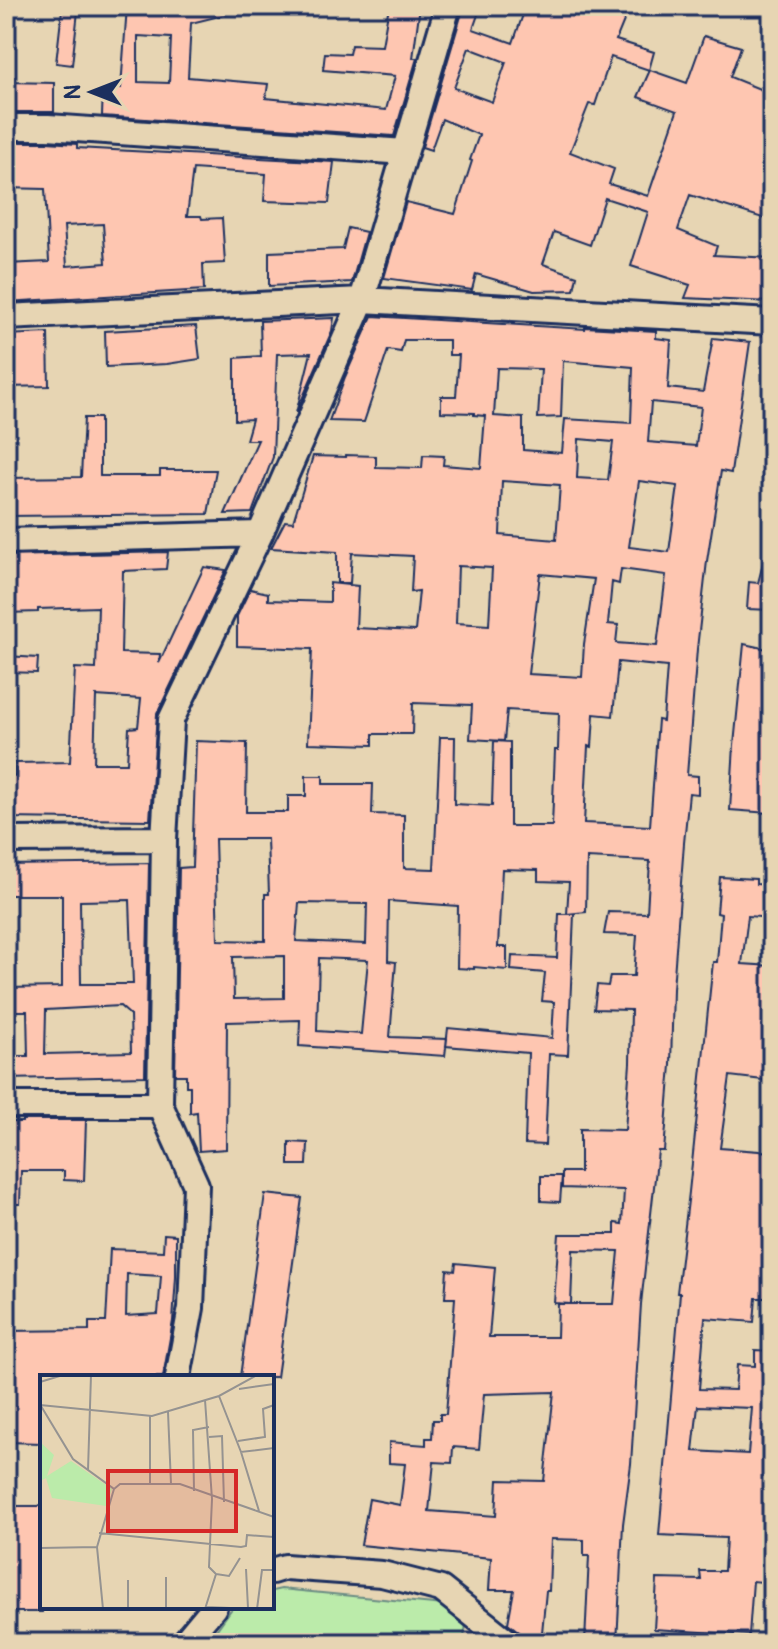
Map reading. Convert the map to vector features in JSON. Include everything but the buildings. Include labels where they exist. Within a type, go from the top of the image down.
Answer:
[{"type":"street","points":[[178,1375],[191,1308],[196,1185],[160,1105],[164,839],[171,720],[260,534],[362,300],[448,6]]},
{"type":"street","points":[[6,127],[48,127],[405,152]]},
{"type":"street","points":[[6,317],[362,300],[772,322]]},
{"type":"street","points":[[6,541],[260,534]]},
{"type":"street","points":[[6,840],[164,839]]},
{"type":"street","points":[[6,1105],[160,1105]]},
{"type":"street","points":[[274,1570],[285,1567],[382,1574],[441,1589],[509,1643]]},
{"type":"street","points":[[184,1643],[212,1609]]},
{"type":"green space","points":[[274,1591],[444,1605],[467,1619],[463,1643],[207,1643],[232,1609],[274,1609]]}]
